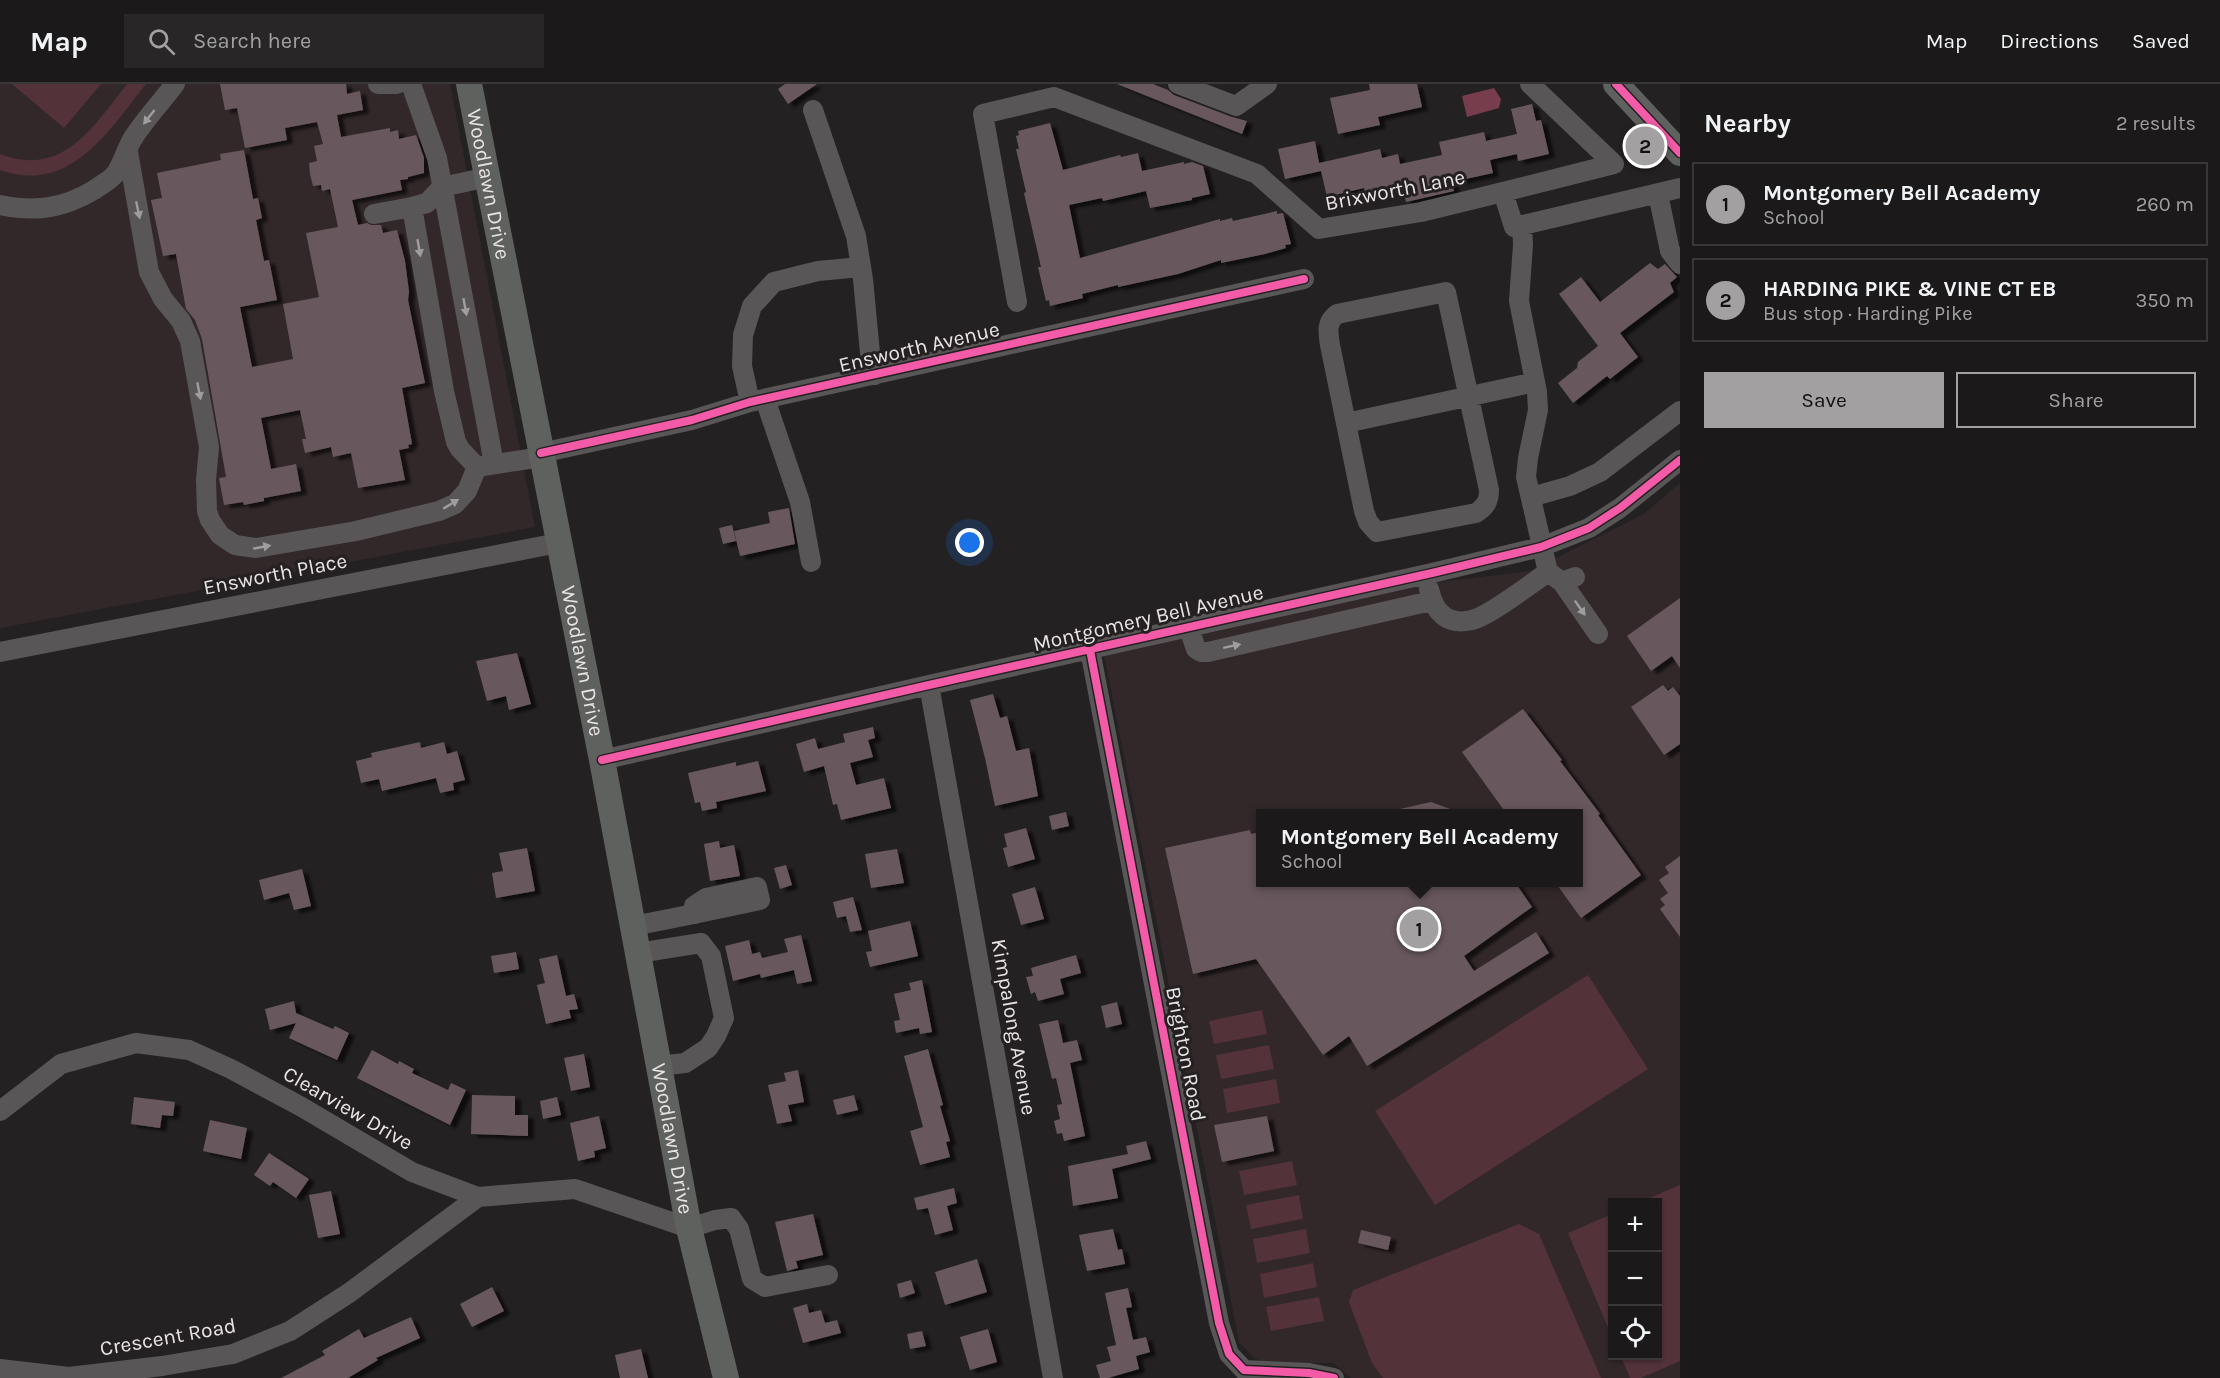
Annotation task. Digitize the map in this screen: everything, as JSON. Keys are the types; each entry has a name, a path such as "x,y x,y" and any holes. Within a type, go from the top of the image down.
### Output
{"main road":[{"name":"Woodlawn Drive","path":"469,84 602,760 689,1228 726,1378"},
{"path":"1616,84 1680,153"}],"street":[{"path":"0,205 18,208 49,208 75,201 114,175 128,152 133,137 175,84"},
{"path":"378,84 397,84"},
{"path":"128,152 149,273 163,299 181,321 190,341 208,440 206,486 207,511 210,520 220,536 234,545 256,548 356,531 439,511 454,504 467,491 485,465 434,144 411,84"},
{"path":"1178,84 1236,106 1267,84"},
{"path":"1530,84 1614,164 1503,192 1518,226 1523,245 1519,301 1535,382 1538,410 1527,458 1526,477 1541,546 1598,634"},
{"name":"Brixworth Lane","path":"1017,302 983,114 1054,97 1257,174 1319,229 1421,212 1503,192"},
{"path":"813,110 856,236 870,353 875,375"},
{"path":"374,214 427,203 442,187 488,177"},
{"path":"1518,226 1680,188"},
{"path":"1658,194 1670,251 1680,264"},
{"path":"412,207 444,391 456,442 460,449 485,465"},
{"path":"811,562 800,502 742,366 743,335 752,306 774,282 818,271 861,267"},
{"name":"Ensworth Avenue","path":"485,465 542,455 692,420 757,401 1305,279"},
{"path":"1446,292 1469,396 1489,490 1489,499 1485,507 1476,513 1377,532 1368,522 1364,511 1328,334 1331,319 1337,314 1446,292"},
{"path":"1346,423 1535,382"},
{"path":"1531,497 1570,486 1600,472 1680,411"},
{"name":"Montgomery Bell Avenue","path":"602,760 1425,575 1541,546 1588,528 1620,508 1680,460"},
{"name":"Ensworth Place","path":"0,652 558,543"},
{"path":"1425,575 1431,601 1437,612 1444,617 1471,621 1562,577"},
{"path":"1189,628 1196,649 1208,652 1431,601"},
{"name":"Brighton Road","path":"1090,650 1219,1323 1229,1354 1244,1370 1309,1373 1334,1378"},
{"name":"Kimpalong Avenue","path":"929,685 1053,1378"},
{"path":"633,926 695,914"},
{"path":"638,953 701,943 711,956 719,991 724,1018 708,1048 685,1063 659,1066"},
{"name":"Clearview Drive","path":"0,1111 61,1064 136,1043 189,1050 231,1069 300,1106 412,1172 478,1197 575,1189 689,1228"},
{"name":"Crescent Road","path":"0,1369 69,1377 162,1366 233,1354 290,1331 349,1293 478,1197"},
{"path":"689,1228 731,1218 739,1229 752,1279 765,1287 828,1275"}],"shaded area":[{"path":"0,84 450,84 535,527 0,628"},
{"path":"12,84 101,84 64,128"},
{"path":"127,84 146,84 118,120 86,154 68,166 48,174 25,175 0,170 0,154 22,160 42,159 59,154 74,144 102,116"},
{"path":"1494,88 1501,99 1499,108 1467,117 1462,96"},
{"path":"1680,483 1680,1378 1351,1378 1333,1363 1267,1363 1254,1358 1239,1342 1104,655 1398,587 1530,571 1644,514"},
{"path":"1588,975 1648,1069 1435,1205 1375,1111"},
{"path":"1262,1010 1267,1034 1214,1044 1209,1021"},
{"path":"1269,1045 1274,1069 1221,1079 1216,1055"},
{"path":"1276,1079 1280,1103 1227,1113 1223,1089"},
{"path":"1292,1161 1297,1185 1244,1195 1239,1171"},
{"path":"1680,1185 1680,1361 1641,1378 1630,1378 1623,1360 1662,1360 1662,1198 1649,1198"},
{"path":"1299,1195 1303,1219 1251,1229 1246,1205"},
{"path":"1608,1216 1608,1328 1568,1233"},
{"path":"1519,1224 1539,1234 1601,1378 1383,1378 1372,1363 1349,1302 1353,1290"},
{"path":"1306,1229 1310,1253 1257,1263 1253,1239"},
{"path":"1313,1263 1317,1287 1264,1298 1260,1274"},
{"path":"1319,1297 1324,1321 1271,1331 1266,1307"}],"building":[{"path":"220,84 346,84 347,94 360,91 363,110 337,115 341,137 390,128 390,132 398,130 399,139 416,135 424,158 424,173 400,180 402,190 352,200 358,225 367,223 381,225 383,233 397,230 405,261 408,300 425,383 402,388 412,444 408,445 409,448 399,450 405,480 358,488 351,453 333,457 331,447 305,453 302,439 306,439 300,410 261,418 271,469 296,464 301,491 264,498 264,501 244,505 243,502 224,505 219,478 226,477 202,339 195,320 186,309 176,254 163,256 151,200 162,198 157,173 221,160 220,154 244,150 253,199 258,198 262,218 256,220 264,261 269,260 277,300 240,307 252,367 293,359 283,304 319,297 306,233 338,227 330,189 322,191 321,185 313,186 310,174 309,163 317,161 314,146 323,144 317,122 285,128 287,140 245,148 237,108 225,110"},
{"path":"785,84 817,84 788,104 778,89"},
{"path":"1117,84 1153,84 1174,95 1247,121 1242,134"},
{"path":"1369,84 1417,84 1422,107 1378,117 1380,125 1338,134 1330,98 1370,90"},
{"path":"1532,104 1536,121 1541,120 1549,154 1518,161 1517,154 1490,160 1493,173 1452,182 1454,191 1406,202 1403,190 1366,199 1364,188 1327,197 1321,171 1285,179 1278,149 1315,141 1319,163 1380,149 1382,158 1398,154 1400,164 1442,155 1439,142 1484,132 1486,141 1517,134 1511,109"},
{"path":"1050,123 1063,170 1120,155 1121,157 1138,153 1142,171 1184,162 1184,164 1192,162 1203,166 1210,194 1150,208 1146,191 1103,201 1102,198 1069,205 1080,258 1220,219 1220,221 1232,218 1233,221 1277,211 1277,214 1283,213 1291,244 1285,245 1286,248 1265,254 1221,263 1221,260 1178,274 1082,294 1083,298 1050,306 1049,300 1046,301 1038,267 1041,267 1024,193 1026,192 1016,149 1019,149 1016,136 1019,135 1018,131"},
{"path":"1650,263 1658,269 1665,264 1677,277 1670,283 1674,292 1620,333 1638,357 1610,379 1607,376 1573,403 1558,383 1577,368 1578,362 1598,346 1559,294 1581,277 1600,302"},
{"path":"789,508 795,544 740,556 734,531 770,523 768,512"},
{"path":"732,525 736,541 723,544 719,528"},
{"path":"1680,598 1680,668 1672,656 1651,671 1627,636"},
{"path":"517,653 531,704 509,710 506,696 487,701 476,661"},
{"path":"1663,685 1668,691 1673,687 1680,696 1680,744 1664,755 1631,707"},
{"path":"993,694 1000,718 1007,716 1016,751 1029,748 1038,796 995,806 970,700"},
{"path":"1523,709 1562,760 1560,761 1600,814 1598,815 1641,875 1581,918 1559,887 1583,887 1583,809 1503,809 1462,752"},
{"path":"873,727 875,738 868,740 873,757 850,763 856,785 884,778 891,808 841,820 837,804 833,805 824,766 804,772 796,744 815,738 818,749 845,742 843,734"},
{"path":"420,742 421,748 444,742 447,754 457,751 465,780 453,783 454,790 440,793 436,778 382,791 379,779 361,783 356,761 372,757 371,753"},
{"path":"758,761 766,791 716,802 717,808 702,811 700,802 695,803 688,773 736,762 736,766"},
{"path":"1431,802 1450,809 1400,809"},
{"path":"1066,812 1069,826 1052,830 1049,816"},
{"path":"1026,828 1035,859 1008,867 1003,848 1007,847 1004,834"},
{"path":"1250,830 1251,834 1256,833 1256,887 1518,887 1532,907 1464,956 1474,971 1536,932 1549,953 1367,1066 1349,1036 1323,1055 1256,959 1193,974 1165,848"},
{"path":"719,841 720,848 734,845 740,876 710,881 704,844"},
{"path":"527,848 535,891 496,898 492,873 503,871 499,853"},
{"path":"897,849 904,883 871,888 865,854"},
{"path":"1680,856 1680,937 1660,909 1665,905 1660,899 1668,893 1659,880 1669,873 1665,867"},
{"path":"786,865 792,885 780,889 774,868"},
{"path":"302,869 311,906 294,910 289,893 264,900 259,880"},
{"path":"1035,887 1044,919 1021,925 1012,894"},
{"path":"853,897 862,930 850,932 846,916 837,918 833,902"},
{"path":"910,921 918,956 870,967 866,952 872,951 868,931"},
{"path":"801,935 812,981 797,984 794,970 761,978 760,974 733,981 725,946 749,940 752,954 760,952 762,958 788,952 784,939"},
{"path":"516,952 519,969 494,973 491,956"},
{"path":"557,955 566,996 574,994 578,1009 569,1010 571,1018 546,1024 537,985 545,983 539,959"},
{"path":"1076,955 1081,973 1060,979 1064,994 1038,1001 1035,992 1031,994 1026,977 1033,976 1031,968"},
{"path":"922,980 932,1032 920,1034 919,1028 896,1033 894,1021 900,1020 894,994 911,990 909,983"},
{"path":"294,1001 296,1013 333,1029 335,1026 349,1033 337,1060 289,1038 296,1023 270,1030 265,1009"},
{"path":"1117,1002 1122,1024 1106,1028 1101,1006"},
{"path":"1058,1020 1063,1043 1077,1040 1082,1060 1070,1063 1085,1136 1064,1141 1062,1133 1057,1134 1054,1121 1060,1119 1057,1105 1062,1104 1056,1078 1052,1079 1039,1024"},
{"path":"928,1049 943,1105 940,1106 950,1141 946,1142 950,1157 920,1165 910,1131 923,1127 904,1056"},
{"path":"372,1050 398,1064 399,1061 414,1069 412,1073 448,1090 451,1083 466,1090 450,1125 357,1078"},
{"path":"584,1054 590,1087 571,1091 564,1058"},
{"path":"798,1070 804,1102 788,1105 792,1121 777,1124 768,1085 786,1081 784,1073"},
{"path":"472,1095 515,1096 515,1115 528,1115 528,1136 471,1134"},
{"path":"854,1095 858,1110 837,1115 833,1100"},
{"path":"134,1097 175,1102 173,1116 162,1115 160,1128 131,1124"},
{"path":"557,1097 561,1115 543,1119 540,1101"},
{"path":"599,1116 606,1148 594,1151 595,1157 578,1161 570,1123"},
{"path":"1267,1116 1274,1151 1222,1162 1214,1125"},
{"path":"210,1120 247,1128 241,1159 203,1151"},
{"path":"1146,1141 1151,1159 1112,1169 1118,1198 1073,1206 1068,1166 1128,1154 1126,1146"},
{"path":"269,1153 309,1179 296,1198 273,1182 270,1186 254,1175"},
{"path":"954,1188 957,1203 947,1206 953,1230 935,1235 928,1208 917,1210 914,1198"},
{"path":"331,1191 340,1234 318,1238 309,1195"},
{"path":"813,1214 823,1255 796,1261 798,1268 787,1271 775,1222"},
{"path":"1113,1229 1118,1250 1122,1249 1125,1264 1087,1271 1079,1235"},
{"path":"1361,1230 1391,1237 1388,1250 1358,1243"},
{"path":"977,1259 987,1292 945,1305 935,1272"},
{"path":"911,1280 915,1293 900,1298 897,1284"},
{"path":"492,1287 504,1311 472,1327 460,1304"},
{"path":"1128,1288 1132,1307 1126,1308 1133,1340 1146,1337 1150,1352 1136,1356 1139,1369 1100,1378 1096,1365 1111,1361 1107,1347 1116,1345 1105,1293"},
{"path":"807,1304 809,1313 821,1310 825,1323 837,1320 841,1333 803,1343 793,1308"},
{"path":"411,1317 420,1338 376,1358 378,1360 348,1378 281,1378 325,1355 322,1351 359,1329 364,1338"},
{"path":"988,1329 997,1362 970,1370 960,1337"},
{"path":"922,1331 926,1346 910,1349 907,1334"},
{"path":"641,1349 648,1378 620,1378 615,1355"}],"cycle path":[{"path":"1616,84 1680,153"},
{"path":"541,453 692,420 750,402 1304,279"},
{"path":"602,760 1541,547 1589,528 1620,508 1680,460"},
{"path":"1090,650 1219,1323 1229,1354 1244,1370 1309,1373 1334,1378"}],"place":[{"name":"HARDING PIKE & VINE CT EB","path":"1645,146"},
{"name":"Montgomery Bell Academy","path":"1419,929"}]}
